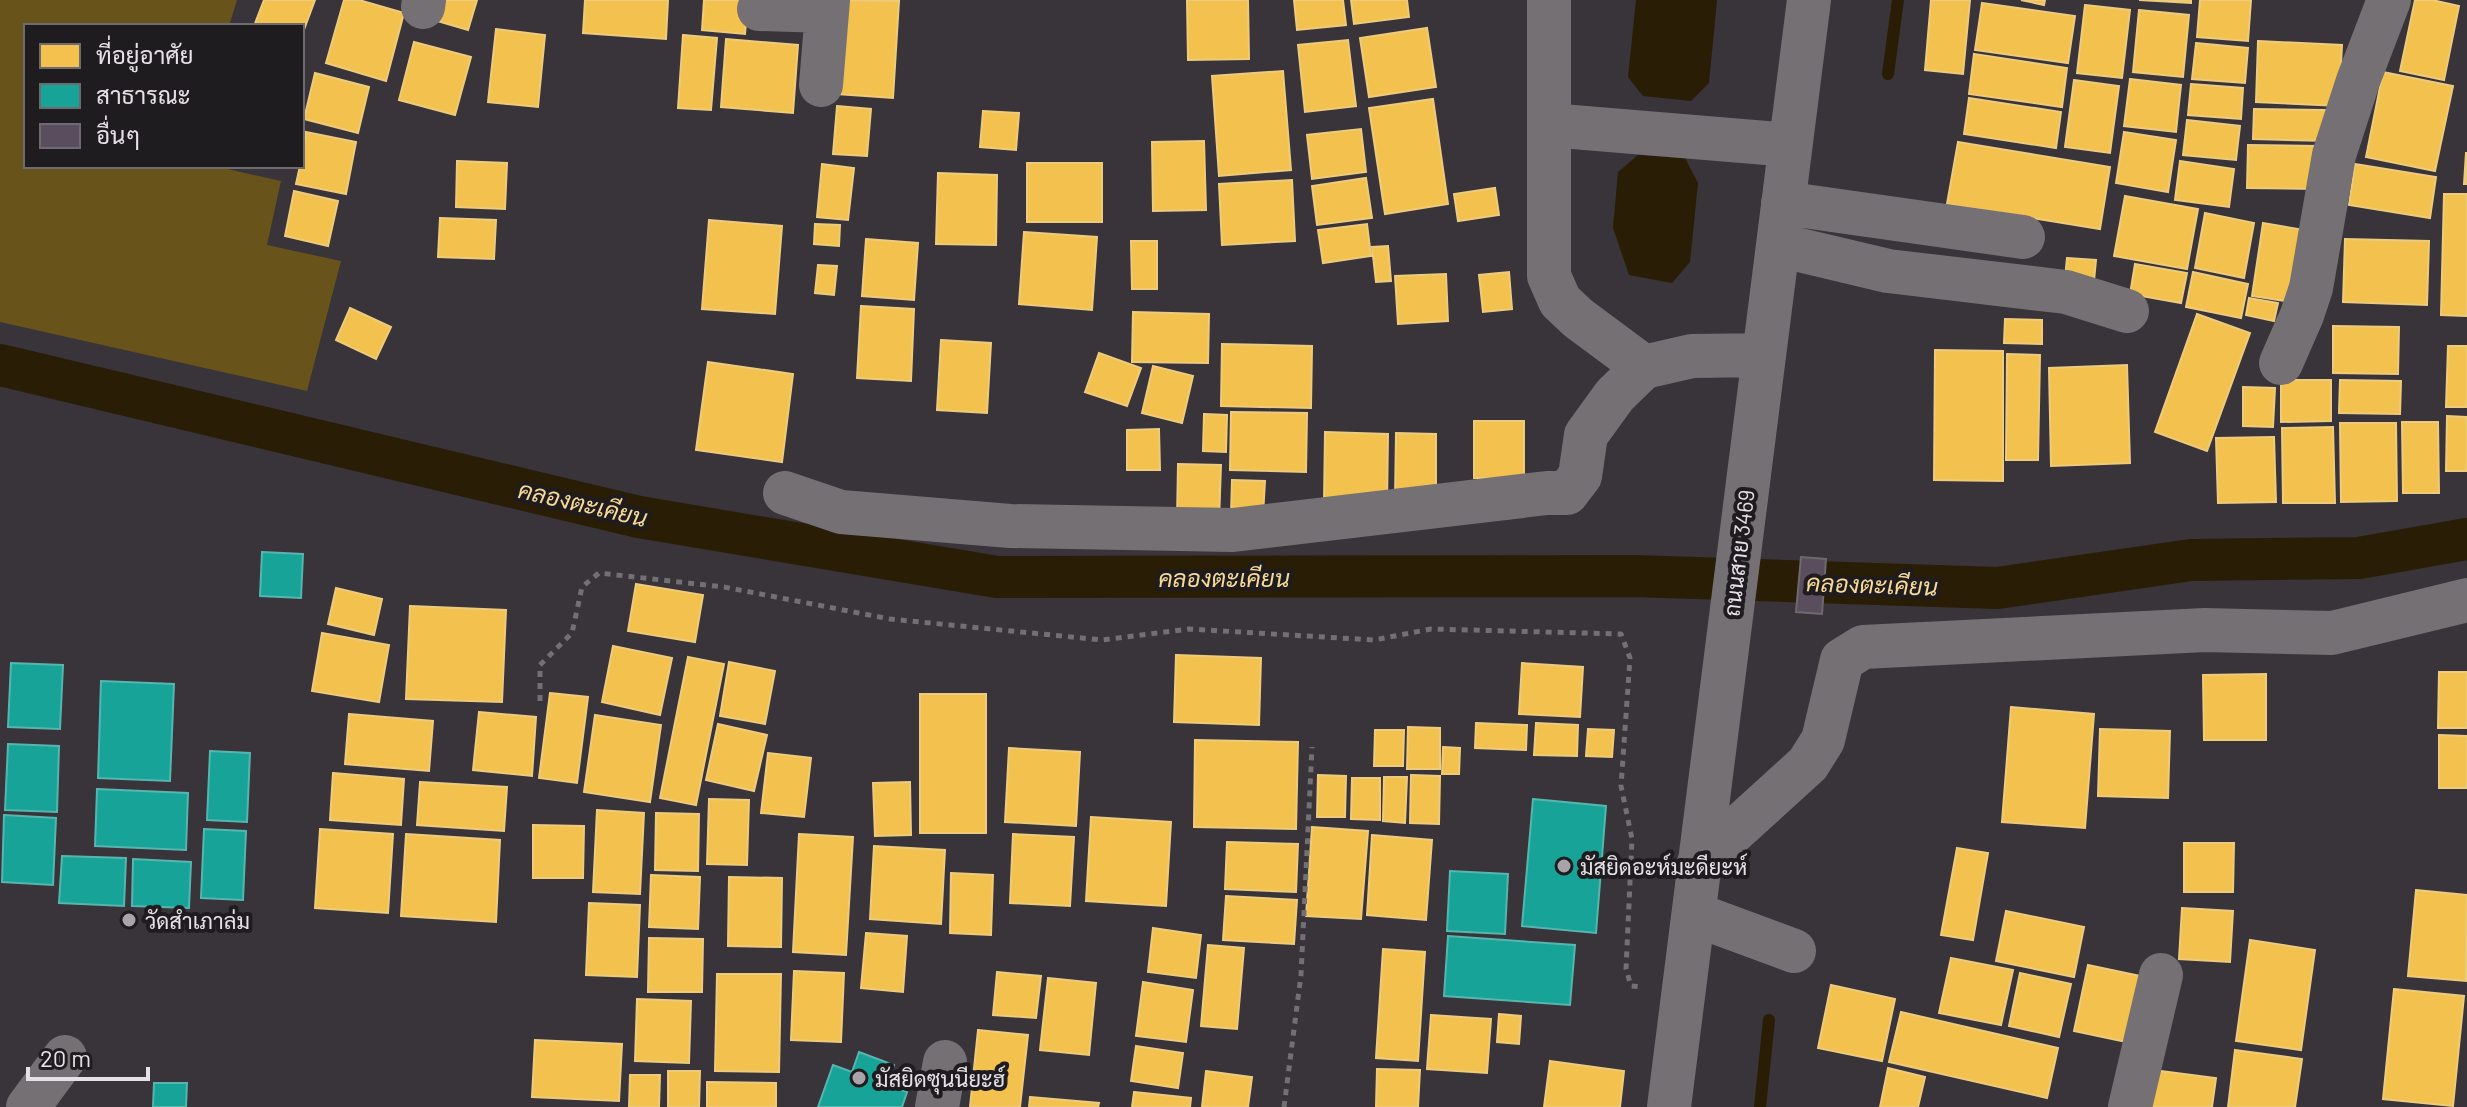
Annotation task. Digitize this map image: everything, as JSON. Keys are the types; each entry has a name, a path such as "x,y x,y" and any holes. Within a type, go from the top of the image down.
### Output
{"street":[{"path":"1549,0 1549,276 1560,301 1644,367"},
{"name":"ถนนสาย 3469","path":"1669,1107 1809,0"},
{"path":"2281,363 2311,288 2334,155 2389,0"},
{"path":"759,9 828,6 821,85"},
{"path":"1549,125 1790,145"},
{"path":"1783,203 2023,237"},
{"path":"1778,245 1888,271 2066,292 2127,311"},
{"path":"785,493 841,512 994,525 1233,530 1567,493 1580,476 1586,435 1615,395 1644,367 1692,356 1763,355"},
{"path":"1699,863 1808,764 1823,740 1842,660 1863,647 2205,630 2332,633 2467,600"},
{"path":"1694,914 1794,951"},
{"path":"2130,1107 2161,975"},
{"path":"28,1107 65,1057"},
{"path":"937,1107 945,1062"}],"path":[{"path":"540,701 540,665 572,633 582,587 599,573 724,587 890,619 1102,640 1189,629 1374,640 1431,629 1621,634 1630,658 1621,786 1632,839 1626,969 1631,986 1685,989"},
{"path":"1284,1107 1301,975 1312,747"}],"shaded area":[{"path":"0,0 237,0 230,24 24,24 24,168 223,168 281,181 267,245 341,261 307,391 0,322"},
{"path":"1636,0 1717,0 1709,83 1691,101 1643,96 1628,77"},
{"path":"1638,155 1685,158 1698,183 1690,262 1672,283 1629,275 1613,228 1618,172"}],"building: ที่อยู่อาศัย":[{"path":"264,0 315,0 304,30 304,24 255,24"},
{"path":"344,0 359,0 404,13 386,81 326,63"},
{"path":"429,0 477,0 468,30 424,17"},
{"path":"585,0 668,0 666,39 583,33"},
{"path":"704,0 748,0 745,34 702,30"},
{"path":"843,0 899,1 893,98 837,94"},
{"path":"1187,0 1248,0 1249,59 1188,60"},
{"path":"1294,0 1343,0 1346,25 1297,30"},
{"path":"1351,0 1407,0 1409,17 1354,24"},
{"path":"1931,0 1970,0 1963,74 1925,70"},
{"path":"2021,0 2045,0 2044,5"},
{"path":"2139,0 2191,0 2191,3"},
{"path":"2200,0 2251,0 2248,41 2197,37"},
{"path":"2415,0 2459,6 2444,80 2400,71"},
{"path":"1982,3 2075,16 2068,63 1975,50"},
{"path":"2085,5 2130,10 2122,78 2077,73"},
{"path":"2139,10 2189,15 2183,77 2133,72"},
{"path":"1427,28 1436,87 1369,97 1360,38"},
{"path":"496,29 545,35 538,107 488,102"},
{"path":"683,35 717,38 711,110 678,108"},
{"path":"726,39 798,45 793,113 721,107"},
{"path":"1348,40 1356,106 1305,112 1298,45"},
{"path":"2258,41 2342,45 2339,106 2256,102"},
{"path":"414,42 471,57 455,115 399,100"},
{"path":"2196,43 2248,48 2245,83 2192,79"},
{"path":"1974,54 2067,68 2062,107 1969,94"},
{"path":"1283,71 1291,170 1219,176 1212,76"},
{"path":"2383,72 2453,86 2435,171 2366,157"},
{"path":"315,73 369,87 358,133 304,119"},
{"path":"2130,79 2181,85 2176,132 2124,126"},
{"path":"2074,80 2119,86 2110,153 2065,147"},
{"path":"2191,84 2243,88 2241,119 2188,115"},
{"path":"1969,98 2061,112 2056,148 1964,134"},
{"path":"1433,99 1448,204 1385,214 1369,108"},
{"path":"837,106 871,109 867,156 833,154"},
{"path":"2254,109 2326,110 2326,141 2253,139"},
{"path":"983,111 1019,113 1016,150 980,147"},
{"path":"2187,120 2240,126 2236,160 2183,155"},
{"path":"1361,129 1366,172 1312,179 1307,135"},
{"path":"306,132 356,142 346,194 296,184 300,168 304,168"},
{"path":"2124,132 2176,140 2168,192 2116,183"},
{"path":"1204,141 1206,210 1153,211 1152,142"},
{"path":"1958,142 2110,167 2100,229 1947,204"},
{"path":"2248,145 2318,146 2317,189 2247,188"},
{"path":"2466,153 2467,184 2464,184"},
{"path":"457,161 507,163 505,209 456,207"},
{"path":"2180,161 2234,169 2229,207 2175,200"},
{"path":"1027,163 1102,163 1102,222 1027,222"},
{"path":"822,164 854,168 848,220 817,217"},
{"path":"2355,164 2436,177 2430,218 2349,205"},
{"path":"938,173 997,175 996,245 936,244"},
{"path":"1366,178 1372,218 1317,225 1312,186"},
{"path":"1292,180 1295,241 1222,245 1219,184"},
{"path":"1495,188 1499,215 1458,221 1454,194"},
{"path":"294,191 338,201 328,246 285,236"},
{"path":"2444,194 2467,194 2467,316 2441,315"},
{"path":"2125,196 2198,209 2187,269 2114,256"},
{"path":"2205,213 2254,223 2244,278 2195,268"},
{"path":"440,218 496,220 494,259 438,257"},
{"path":"709,220 782,226 775,314 702,309"},
{"path":"2263,223 2316,232 2305,304 2252,296"},
{"path":"815,224 840,225 839,246 814,244"},
{"path":"1367,224 1371,256 1323,263 1318,230"},
{"path":"1024,232 1097,237 1092,310 1019,304"},
{"path":"866,239 918,243 914,300 862,296"},
{"path":"2345,239 2429,241 2427,305 2343,302"},
{"path":"1131,241 1157,241 1157,289 1132,289"},
{"path":"1388,246 1391,281 1376,282 1372,247"},
{"path":"2067,258 2096,260 2094,281 2065,278"},
{"path":"2135,264 2187,273 2181,303 2130,294"},
{"path":"818,265 837,266 834,295 815,293"},
{"path":"1509,272 1512,309 1483,312 1479,275"},
{"path":"2193,272 2248,284 2241,318 2186,307"},
{"path":"1446,274 1448,321 1398,324 1395,276"},
{"path":"2249,298 2278,303 2274,321 2246,315"},
{"path":"861,306 914,309 911,381 857,378"},
{"path":"350,308 391,327 376,359 336,340"},
{"path":"1133,312 1209,314 1208,363 1132,362"},
{"path":"2197,314 2250,333 2207,451 2155,432"},
{"path":"2005,319 2042,320 2042,344 2004,343"},
{"path":"2333,326 2399,327 2398,374 2333,373"},
{"path":"941,340 991,343 987,413 937,410"},
{"path":"1222,344 1312,346 1311,408 1221,406"},
{"path":"2448,346 2467,346 2467,407 2446,407"},
{"path":"1935,350 2003,351 2003,481 1934,480"},
{"path":"1099,353 1141,368 1127,406 1085,392"},
{"path":"2007,354 2040,355 2038,460 2006,460"},
{"path":"708,362 793,374 782,462 696,450"},
{"path":"2127,365 2130,463 2051,466 2049,368"},
{"path":"1153,366 1193,376 1182,423 1142,413"},
{"path":"2281,380 2331,380 2331,421 2281,422"},
{"path":"2340,380 2401,381 2400,414 2339,413"},
{"path":"2243,387 2275,388 2273,427 2243,426"},
{"path":"1231,412 1307,413 1306,472 1230,470"},
{"path":"1204,414 1227,415 1226,452 1203,451"},
{"path":"2447,416 2467,417 2467,471 2446,471"},
{"path":"1474,421 1524,421 1524,478 1474,478"},
{"path":"2402,422 2438,422 2439,493 2403,493"},
{"path":"2340,423 2396,423 2397,501 2341,502"},
{"path":"2333,427 2335,503 2283,503 2282,428"},
{"path":"1159,429 1160,470 1127,470 1127,430"},
{"path":"1325,432 1388,434 1387,504 1324,503"},
{"path":"1396,433 1436,434 1436,500 1395,500"},
{"path":"2274,437 2276,502 2218,503 2216,438"},
{"path":"1178,464 1221,465 1219,522 1177,521"},
{"path":"1232,480 1265,481 1263,515 1231,514"},
{"path":"636,584 703,595 695,642 628,631"},
{"path":"336,588 382,599 374,635 328,624"},
{"path":"410,606 506,610 502,702 406,699"},
{"path":"322,633 389,645 379,702 312,691"},
{"path":"613,646 672,658 660,715 602,702"},
{"path":"1176,655 1261,658 1259,725 1174,722"},
{"path":"688,657 724,664 696,805 660,798"},
{"path":"729,662 775,671 765,724 720,716"},
{"path":"1522,663 1583,667 1580,717 1519,714"},
{"path":"2439,672 2467,672 2467,728 2438,728"},
{"path":"2266,674 2266,740 2204,740 2203,675"},
{"path":"550,693 588,697 577,783 539,778"},
{"path":"920,694 986,694 986,833 920,833"},
{"path":"2011,707 2094,714 2085,828 2002,822"},
{"path":"479,712 536,717 532,776 473,770"},
{"path":"349,714 433,721 429,771 345,764"},
{"path":"595,715 661,725 650,802 584,792"},
{"path":"1476,723 1527,725 1526,750 1475,748"},
{"path":"1536,723 1578,725 1577,756 1534,755"},
{"path":"718,724 767,735 754,791 706,780"},
{"path":"1408,727 1440,728 1440,769 1407,769"},
{"path":"1588,729 1614,730 1612,757 1586,756"},
{"path":"2100,729 2170,731 2168,798 2098,796"},
{"path":"1375,730 1404,730 1403,766 1374,766"},
{"path":"2439,735 2467,736 2467,788 2439,788"},
{"path":"1195,740 1298,742 1296,829 1194,827"},
{"path":"1443,747 1460,748 1459,774 1442,774"},
{"path":"1009,748 1080,752 1076,826 1005,822"},
{"path":"768,753 811,758 804,817 761,813"},
{"path":"333,773 404,779 401,825 330,820"},
{"path":"1318,775 1346,776 1345,817 1317,817"},
{"path":"1411,775 1440,776 1439,824 1410,823"},
{"path":"1384,777 1407,777 1405,823 1383,821"},
{"path":"1352,778 1380,778 1380,820 1351,819"},
{"path":"420,782 507,787 504,831 417,825"},
{"path":"910,782 911,835 875,836 873,783"},
{"path":"709,799 749,800 747,865 707,864"},
{"path":"597,810 644,813 640,894 593,892"},
{"path":"656,813 699,814 698,871 655,870"},
{"path":"1091,817 1171,822 1166,906 1086,901"},
{"path":"533,825 584,826 583,878 533,878"},
{"path":"1312,827 1368,831 1361,919 1306,916"},
{"path":"320,829 393,834 388,913 315,908"},
{"path":"406,834 500,840 496,922 401,916"},
{"path":"799,834 853,837 846,955 793,952"},
{"path":"1013,834 1074,837 1070,906 1010,903"},
{"path":"1372,835 1432,840 1426,920 1367,915"},
{"path":"1227,842 1298,844 1296,892 1225,889"},
{"path":"2184,843 2234,843 2233,892 2184,892"},
{"path":"874,846 945,850 941,924 870,919"},
{"path":"1957,848 1988,853 1973,940 1941,935"},
{"path":"951,873 993,875 991,935 950,933"},
{"path":"651,875 700,877 698,929 649,927"},
{"path":"729,877 782,878 781,947 728,946"},
{"path":"2416,890 2467,895 2466,981 2408,976"},
{"path":"1226,896 1297,900 1294,944 1223,940"},
{"path":"589,903 640,905 637,977 586,975"},
{"path":"2182,908 2233,911 2230,962 2179,959"},
{"path":"2006,911 2084,927 2074,977 1996,961"},
{"path":"1153,928 1201,935 1196,978 1148,972"},
{"path":"866,933 907,936 903,992 861,988"},
{"path":"649,938 703,939 702,992 648,992"},
{"path":"2250,940 2315,950 2301,1050 2236,1041"},
{"path":"1208,945 1244,948 1237,1029 1201,1026"},
{"path":"1383,949 1425,952 1418,1061 1376,1058"},
{"path":"1951,958 2013,970 2001,1025 1939,1013"},
{"path":"2088,965 2150,978 2136,1044 2074,1031"},
{"path":"794,971 844,973 841,1042 791,1040"},
{"path":"997,972 1041,976 1036,1018 993,1015"},
{"path":"2020,973 2071,984 2059,1037 2009,1026"},
{"path":"717,974 781,974 779,1072 715,1071"},
{"path":"1048,978 1096,983 1089,1055 1040,1050"},
{"path":"1143,982 1193,990 1186,1042 1136,1036"},
{"path":"1831,985 1895,999 1882,1061 1818,1048"},
{"path":"2394,989 2464,996 2453,1106 2383,1099"},
{"path":"637,999 691,1001 689,1063 635,1061"},
{"path":"1901,1012 2058,1048 2047,1098 1889,1062"},
{"path":"1499,1014 1521,1016 1519,1044 1497,1042"},
{"path":"1431,1015 1491,1019 1487,1073 1427,1069"},
{"path":"978,1030 1028,1035 1020,1107 970,1107"},
{"path":"535,1040 622,1044 619,1101 532,1097"},
{"path":"1136,1046 1183,1053 1178,1088 1131,1081"},
{"path":"2235,1050 2302,1059 2295,1107 2228,1107"},
{"path":"1550,1061 1624,1071 1620,1107 1544,1107"},
{"path":"1888,1068 1925,1077 1918,1107 1880,1107"},
{"path":"1377,1069 1420,1070 1418,1107 1376,1107"},
{"path":"2153,1070 2216,1078 2212,1107 2148,1107"},
{"path":"668,1071 700,1071 699,1107 668,1107"},
{"path":"1206,1071 1252,1077 1248,1107 1202,1107"},
{"path":"630,1075 660,1075 659,1107 629,1107"},
{"path":"707,1082 776,1083 776,1107 707,1107"},
{"path":"1134,1092 1191,1098 1190,1107 1132,1107"},
{"path":"1030,1097 1099,1103 1098,1107 1029,1107"}],"building: สาธารณะ":[{"path":"262,552 303,554 301,598 260,596"},
{"path":"11,663 63,665 60,729 8,727"},
{"path":"101,681 174,684 170,781 98,778"},
{"path":"8,744 59,746 57,812 5,810"},
{"path":"210,751 250,753 247,822 207,820"},
{"path":"97,789 188,793 186,850 95,846"},
{"name":"มัสยิดอะห์มะดียะห์","path":"1533,799 1606,806 1596,933 1522,926"},
{"path":"4,815 56,818 53,885 2,882"},
{"path":"204,829 246,831 243,900 201,898"},
{"path":"62,856 126,858 124,906 59,903"},
{"path":"133,859 191,862 189,908 132,906"},
{"path":"1450,871 1508,874 1505,934 1447,931"},
{"path":"1448,936 1575,945 1570,1005 1444,996"},
{"name":"มัสยิดซุนนียะฮ์","path":"859,1052 894,1065 887,1085 907,1092 902,1107 818,1107 833,1065 852,1072"},
{"path":"154,1083 187,1083 186,1107 153,1107"}],"building: อื่นๆ":[{"path":"1801,557 1826,559 1822,614 1796,612"}],"waterway":[{"path":"1888,74 1898,0"},
{"name":"คลองตะเคียน","path":"0,365 639,517 997,577 1634,576 1997,588 2191,560 2359,558 2467,539"},
{"path":"1760,1107 1769,1020"}],"place":[{"name":"มัสยิดอะห์มะดียะห์","path":"1564,866"},
{"name":"วัดสำเภาล่ม","path":"129,920"},
{"name":"มัสยิดซุนนียะฮ์","path":"859,1078"}]}
